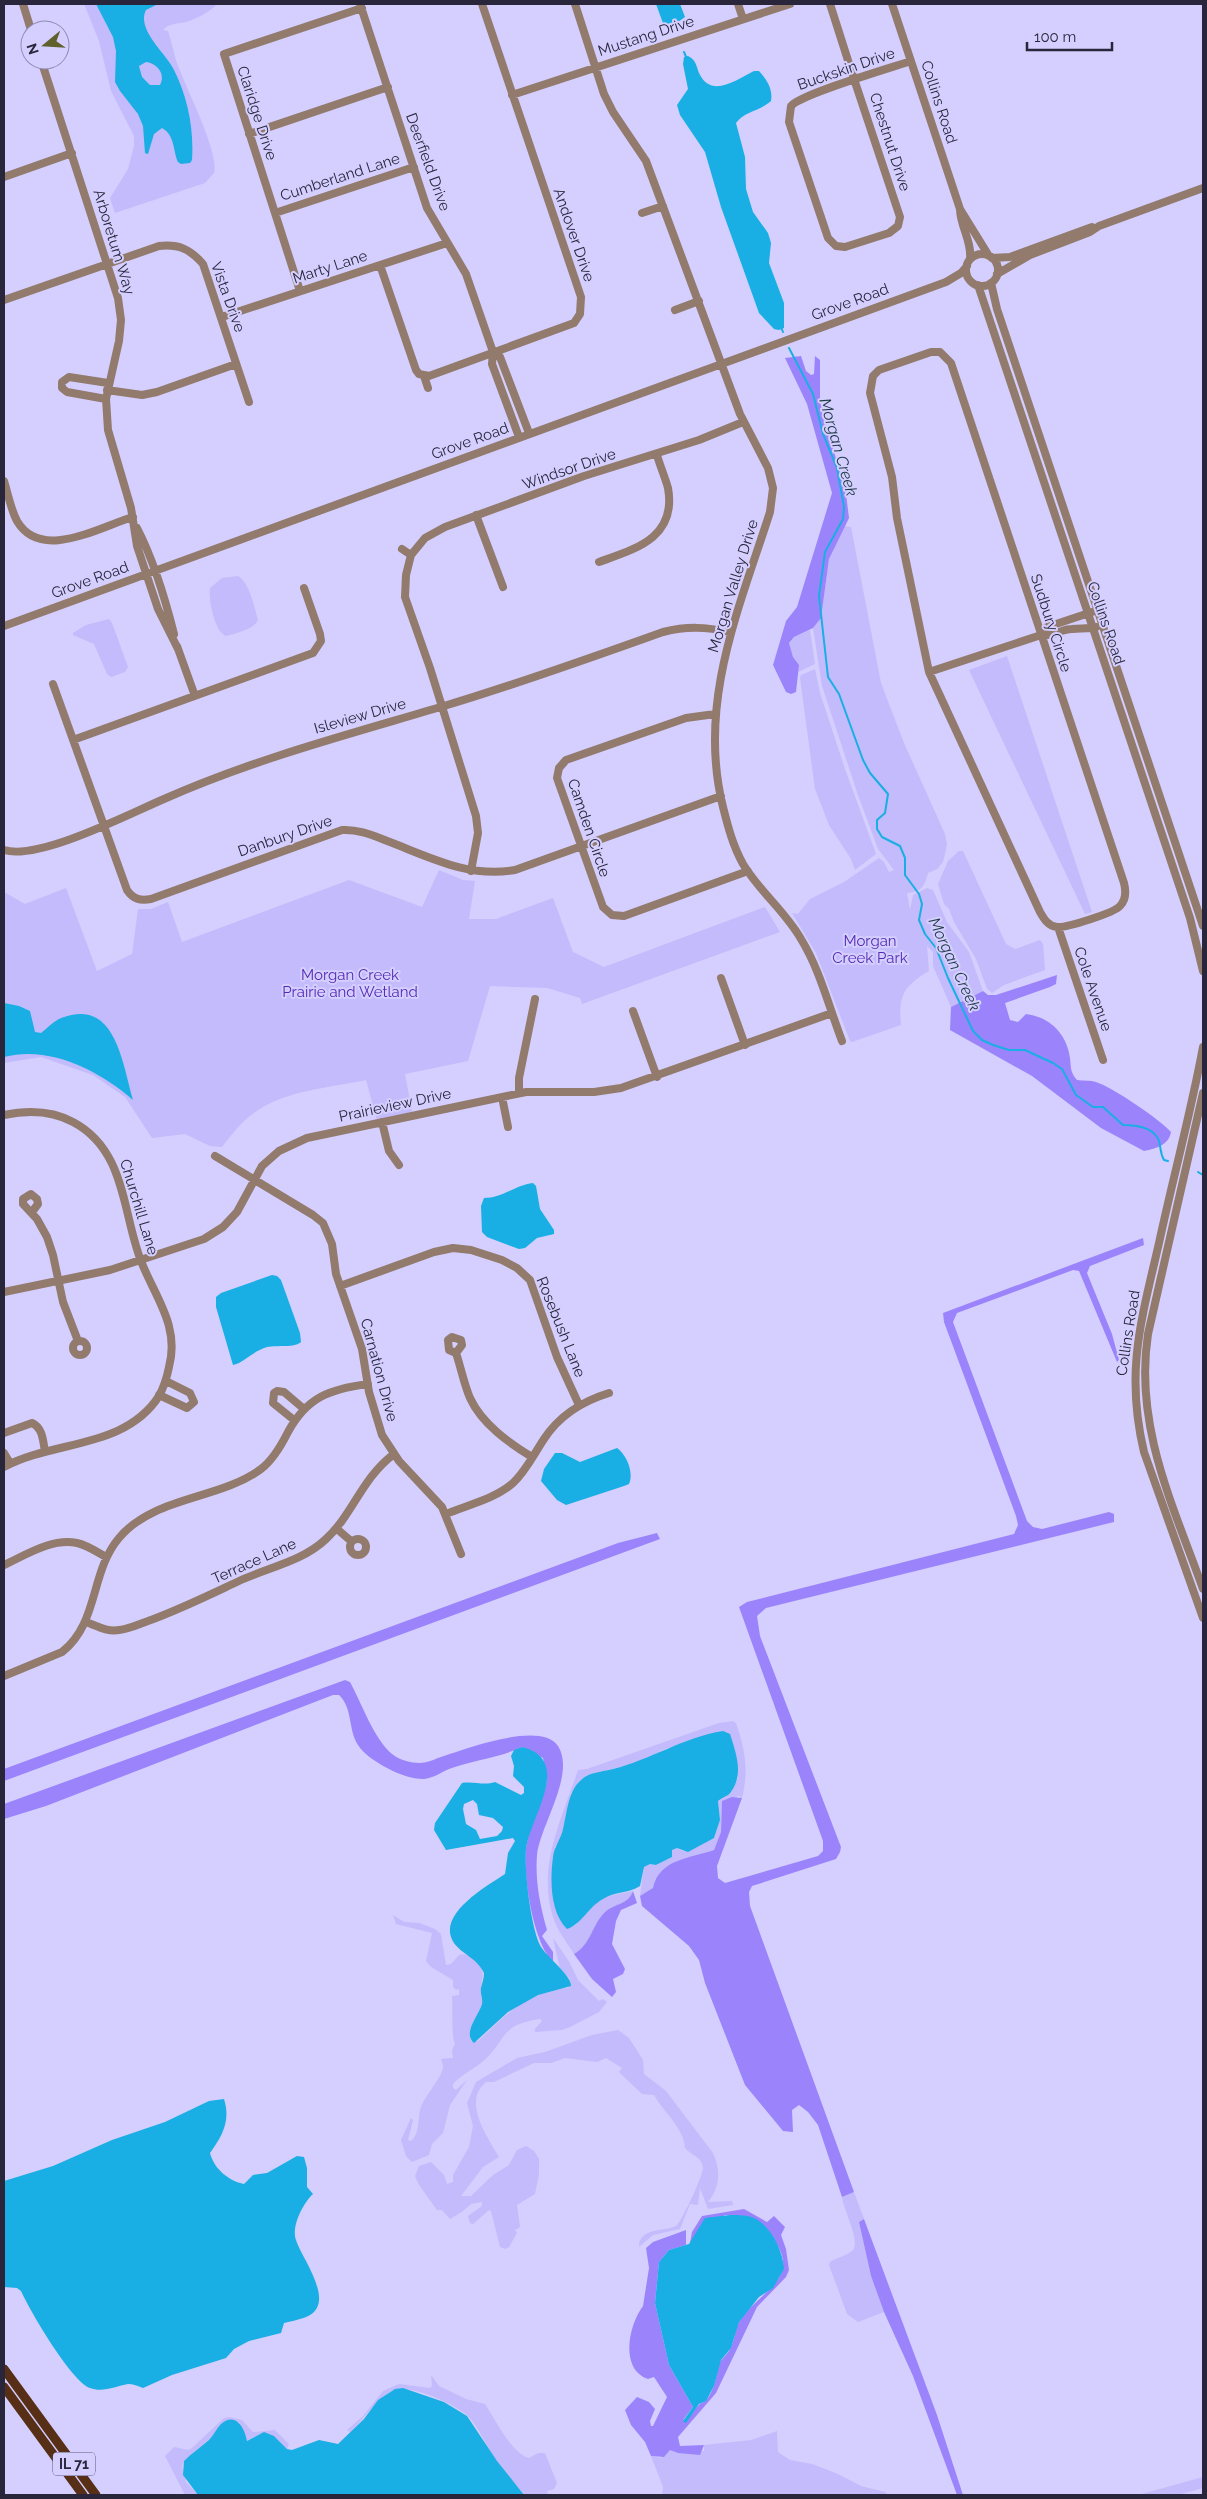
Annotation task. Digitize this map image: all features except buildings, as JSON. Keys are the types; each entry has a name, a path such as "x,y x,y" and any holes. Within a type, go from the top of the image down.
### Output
{"main road":[{"name":"IL 71","path":"4,2369 96,2495"},
{"name":"IL 71","path":"4,2387 84,2495"}],"street":[{"path":"23,4 28,20"},
{"name":"Andover Drive","path":"424,376 430,376 574,323 581,306 581,297 482,4"},
{"name":"Morgan Valley Drive","path":"575,4 608,104 646,161 743,422 768,468 771,478 772,500 730,632 721,671 715,714 715,763 721,796 733,840 748,871 785,915 802,939 812,959 842,1041"},
{"path":"738,4 743,19"},
{"name":"Mustang Drive","path":"512,94 790,4"},
{"name":"Chestnut Drive","path":"830,4 900,217 898,226 889,233 845,247 836,246"},
{"name":"Collins Road","path":"892,4 960,208 991,257"},
{"name":"Deerfield Drive","path":"361,6 427,208 466,274 493,352"},
{"name":"Claridge Drive","path":"300,291 224,54 361,6"},
{"name":"Buckskin Drive","path":"836,246 828,238 789,122 791,106 798,99 912,61"},
{"name":"Arboretum Way","path":"44,70 118,298 121,320 119,341 107,391 108,430 134,520 145,544 167,605 178,649 195,696"},
{"path":"249,134 388,87"},
{"path":"4,177 72,154"},
{"name":"Cumberland Lane","path":"275,213 414,167"},
{"path":"1099,226 1090,232 1020,260 997,274 991,283 975,283 968,276 969,263 979,254 991,257 1010,257 1062,236 1099,226 1203,188"},
{"path":"642,213 663,206"},
{"name":"Collins Road","path":"960,208 960,217 970,246 969,263"},
{"name":"Marty Lane","path":"222,317 447,243"},
{"name":"Vista Drive","path":"4,300 159,246 183,247 194,253 203,264 249,402"},
{"path":"832,255 836,246"},
{"path":"991,257 997,266 997,274"},
{"name":"Grove Road","path":"4,626 946,282 961,273 969,263"},
{"path":"380,265 416,370 424,376 428,388"},
{"name":"Grove Road","path":"946,282 961,280 975,283"},
{"name":"Collins Road","path":"975,283 1190,918 1203,971"},
{"name":"Collins Road","path":"991,283 997,309 1203,926"},
{"path":"675,310 699,302"},
{"path":"493,352 500,357 529,433"},
{"path":"493,352 492,364 519,437"},
{"name":"Sudbury Circle","path":"931,352 940,352 952,363 1040,635 1126,890 1121,906 1114,910 1058,927 1047,923 1040,912 929,672 897,518 892,477 870,393 873,376 879,370 931,352"},
{"path":"107,391 69,377 62,382 62,388 67,392 107,391 142,395 157,392 236,364"},
{"name":"Windsor Drive","path":"470,871 478,823 405,597 406,575 411,555 425,538 433,532 583,477 657,454 743,422"},
{"path":"599,562 646,544 657,534 666,520 669,503 668,488 657,454"},
{"path":"4,481 20,525 33,538 46,542 60,541 134,520"},
{"path":"476,516 503,587"},
{"name":"Arboretum Way","path":"134,520 137,546 146,574 158,609 178,649"},
{"path":"402,549 411,555"},
{"path":"73,740 313,653 321,640 304,588"},
{"path":"1040,635 1046,627 1098,610"},
{"path":"929,672 1040,635 1050,636 1073,628 1084,630 1103,624"},
{"name":"Isleview Drive","path":"4,850 12,852 32,851 103,826 170,796 244,768 334,737 521,683 663,632 684,627 708,627 730,632"},
{"name":"Danbury Drive","path":"53,684 126,890 140,900 151,899 342,830 363,832 470,871 498,873 516,870 721,796"},
{"name":"Camden Circle","path":"715,714 686,718 566,760 560,768 557,778 580,847 603,907 612,915 624,916 748,871"},
{"name":"Cole Avenue","path":"1058,927 1103,1060"},
{"path":"721,978 745,1045"},
{"path":"519,1093 519,1078 535,999"},
{"path":"633,1011 657,1077"},
{"name":"Prairieview Drive","path":"4,1292 90,1275 204,1239 223,1227 237,1212 262,1166 275,1153 290,1144 307,1138 519,1093 608,1091 657,1077 832,1013"},
{"name":"Collins Road","path":"1203,1047 1140,1323 1134,1384 1138,1426 1144,1452 1203,1618"},
{"name":"Collins Road","path":"1203,1093 1148,1334 1144,1376 1146,1411 1156,1456 1203,1589"},
{"path":"502,1097 508,1127"},
{"name":"Churchill Lane","path":"4,1115 22,1111 43,1112 63,1117 82,1126 99,1142 112,1160 120,1181 140,1260 169,1321 172,1338 171,1360 166,1382 159,1396 136,1420 120,1430 77,1445 45,1452 7,1465 4,1453"},
{"path":"382,1122 389,1152 399,1165"},
{"name":"Carnation Drive","path":"215,1156 313,1215 322,1224 332,1244 340,1286 362,1349 368,1384 380,1430 394,1454 434,1497 446,1514 461,1554"},
{"path":"32,1212 47,1237 54,1255 62,1302 78,1341"},
{"name":"Rosebush Lane","path":"340,1286 435,1252 453,1248 471,1250 502,1260 518,1268 530,1280 557,1357 579,1405"},
{"path":"456,1353 470,1399 482,1416 511,1444 532,1457"},
{"path":"159,1396 187,1408 194,1402 190,1393 166,1382"},
{"path":"4,1676 62,1652 74,1641 86,1622 106,1556 120,1537 134,1524 155,1512 245,1478 262,1469 274,1457 294,1420 304,1409 321,1396 336,1389 368,1384"},
{"path":"294,1420 273,1403 274,1393 277,1391 284,1392 304,1409"},
{"path":"446,1514 505,1489 524,1472 545,1437 559,1421 579,1405 609,1393"},
{"path":"4,1433 32,1423 41,1432 45,1452"},
{"name":"Terrace Lane","path":"86,1622 108,1630 120,1630 184,1608 240,1580 302,1556 324,1541 337,1529 369,1478 379,1466 394,1454"},
{"path":"337,1529 351,1541"},
{"path":"4,1565 46,1545 61,1542 78,1543 106,1556"}],"green space":[{"path":"84,4 217,4 211,10 198,17 171,25 163,30 168,31 179,68 211,149 214,173 205,183 115,213 110,198 128,169 134,146 134,136 111,91 99,41"},
{"name":"Morgan Creek Park","path":"844,526 851,527 881,683 904,743 945,834 947,845 943,862 937,869 928,873 922,887 907,893 910,910 913,895 927,888 933,890 947,922 969,952 983,991 951,1007 933,966 933,952 927,946 929,971 904,992 900,1015 901,1025 852,1042 816,953 792,913 798,914 810,899 844,882 879,858 884,862 889,872 894,870 878,849 858,795 822,686 813,628 821,618 829,559"},
{"path":"238,576 249,590 258,620 248,629 226,636 219,629 211,607 210,588 222,578"},
{"path":"109,619 128,667 125,672 111,677 107,674 94,644 73,635 73,633 86,625"},
{"path":"810,630 815,664 798,672 799,665 793,657 789,643 794,637"},
{"path":"1007,656 1092,912 1085,914 969,670"},
{"path":"815,669 820,693 845,769 876,854 855,870 851,859 829,825 815,789 800,678 801,675"},
{"path":"959,851 963,851 1006,944 1015,949 1040,940 1043,944 1045,970 1004,985 992,993 987,989 976,959 954,922 949,909 944,904 938,884 948,861"},
{"name":"Morgan Creek Prairie and Wetland","path":"439,870 463,880 475,881 469,919 496,919 553,898 573,952 604,967 765,907 780,932 582,1004 580,998 547,988 490,986 468,1061 405,1074 412,1112 377,1120 366,1080 322,1088 279,1099 266,1105 245,1120 222,1147 210,1146 185,1134 152,1138 125,1097 93,1075 41,1057 4,1063 4,892 25,904 66,888 97,971 132,954 138,909 151,909 168,902 182,942 349,880 422,907"},
{"path":"733,1721 736,1723 744,1751 746,1769 742,1798 739,1796 722,1801 721,1832 714,1850 655,1879 654,1888 640,1896 644,1867 650,1864 656,1865 672,1857 672,1850 677,1848 683,1851 714,1838 720,1820 718,1800 731,1793 738,1778 723,1731 665,1749 637,1763 587,1775 579,1781 571,1793 561,1839 555,1847 575,1926 589,1907 604,1897 633,1891 628,1899 605,1912 597,1922 588,1941 574,1954 553,1917 548,1879 554,1842 578,1770 587,1769 719,1723"},
{"path":"393,1915 404,1922 419,1923 435,1929 441,1934 446,1965 451,1964 459,1955 464,1954 472,1957 481,1968 483,1974 482,2002 471,2027 471,2041 478,2041 507,2014 529,1999 554,1989 568,1988 570,1979 560,1969 553,1938 570,1963 578,1980 599,2001 603,1999 607,2002 599,2012 562,2030 535,2032 535,2029 542,2021 540,2019 516,2025 504,2035 490,2055 453,2084 453,2088 456,2090 467,2080 450,2105 443,2133 432,2144 429,2155 412,2162 406,2156 401,2140 411,2118 413,2120 408,2140 411,2141 418,2129 421,2107 442,2070 441,2059 453,2058 452,2050 455,2044 452,1996 459,1995 459,1989 456,1990 453,1987 453,1980 431,1967 426,1961 432,1933 396,1924"},
{"path":"618,2030 629,2038 643,2060 644,2074 666,2091 713,2153 716,2160 718,2179 715,2191 708,2202 732,2201 733,2205 708,2209 700,2188 698,2205 690,2204 680,2229 653,2235 639,2247 643,2236 648,2233 671,2228 679,2223 700,2179 702,2163 685,2148 678,2127 654,2095 642,2094 619,2072 622,2068 606,2058 597,2062 565,2058 551,2063 534,2063 494,2082 486,2082 479,2090 476,2099 479,2119 499,2157 483,2167 461,2196 471,2196 493,2175 509,2165 517,2150 526,2146 534,2151 539,2159 539,2174 535,2194 517,2205 520,2227 515,2230 517,2233 509,2247 505,2249 500,2247 491,2211 489,2210 473,2224 470,2223 468,2216 482,2206 482,2202 471,2204 450,2219 442,2210 437,2210 419,2185 415,2176 419,2166 431,2162 444,2175 447,2184 453,2182 453,2175 469,2147 473,2126 467,2103 476,2082 517,2058 545,2052 592,2035"},
{"path":"854,2192 864,2219 859,2222 871,2276 884,2312 858,2322 847,2314 829,2265 830,2262 850,2253 854,2247 855,2241 842,2197"},
{"path":"431,2375 439,2386 466,2399 485,2404 510,2443 523,2455 529,2458 538,2453 545,2453 557,2483 554,2489 547,2491 548,2495 524,2495 498,2464 468,2416 444,2401 424,2393 404,2389 391,2391 350,2432 347,2430 363,2416 383,2391 399,2384 430,2388 432,2386"},
{"path":"229,2417 242,2420 253,2432 275,2430 289,2444 287,2449 274,2436 260,2434 246,2441 239,2422 230,2420 220,2425 213,2436 184,2461 182,2467 186,2482 198,2495 185,2495 165,2456 174,2447 188,2450 192,2448 224,2418"},
{"path":"777,2431 778,2452 790,2460 812,2464 838,2474 861,2486 885,2492 888,2495 662,2495 663,2487 651,2456 661,2458 670,2450 704,2451 704,2445 751,2440"},
{"path":"1203,2477 1203,2488 1178,2495 1138,2495"}],"shaded area":[{"path":"801,356 806,371 811,375 814,374 815,356 820,360 820,402 846,494 849,518 829,559 821,618 813,628 794,637 789,643 793,657 799,665 796,692 791,694 786,692 773,665 786,621 797,607 832,493 807,404 785,358"},
{"path":"1057,975 1056,984 1005,1003 1010,1020 1018,1022 1026,1014 1043,1019 1056,1028 1065,1041 1072,1072 1077,1080 1094,1081 1104,1085 1136,1104 1157,1120 1171,1132 1170,1136 1161,1146 1144,1151 1101,1128 1032,1076 950,1030 951,1007 983,991 988,995 996,995"},
{"path":"1143,1238 1144,1245 1090,1266 1087,1273 1112,1334 1119,1360 1117,1362 1079,1271 1073,1270 957,1313 953,1322 1027,1521 1033,1527 1042,1529 1109,1512 1114,1514 1114,1522 766,1608 757,1616 760,1636 841,1847 836,1859 752,1886 749,1892 750,1906 854,2192 842,2197 818,2125 808,2112 799,2105 792,2110 793,2132 783,2131 745,2085 705,1983 699,1960 689,1946 642,1906 640,1896 653,1888 656,1878 669,1865 714,1850 721,1832 722,1801 732,1797 742,1798 717,1866 718,1878 725,1883 818,1856 823,1851 823,1841 739,1607 747,1602 1014,1534 1018,1525 1016,1516 944,1322 943,1313"},
{"path":"657,1533 660,1539 4,1781 4,1769 618,1543"},
{"path":"345,1680 350,1682 379,1739 392,1754 405,1761 425,1762 482,1744 519,1736 535,1736 549,1739 558,1746 562,1758 563,1771 537,1855 539,1893 547,1930 542,1936 553,1952 553,1962 546,1953 535,1925 528,1891 525,1860 527,1840 546,1786 547,1777 543,1758 522,1747 504,1754 458,1766 424,1779 397,1773 378,1763 358,1745 353,1733 349,1713 339,1695 333,1695 46,1806 4,1819 4,1804"},
{"path":"633,1891 637,1903 621,1910 616,1921 612,1944 625,1969 623,1974 613,1979 616,1992 612,1997 592,1979 574,1954 584,1946 597,1922 605,1912 628,1899"},
{"path":"744,2209 767,2222 774,2216 785,2227 781,2235 786,2249 789,2270 786,2277 757,2307 716,2393 678,2437 680,2446 704,2445 700,2455 678,2453 670,2450 664,2457 651,2456 645,2442 631,2425 625,2410 637,2397 649,2402 655,2409 650,2421 651,2426 653,2426 667,2397 654,2377 648,2379 639,2374 633,2366 630,2356 631,2334 643,2306 649,2268 646,2248 653,2242 686,2230 686,2245 669,2250 659,2262 655,2303 669,2365 693,2407 683,2420 708,2397 713,2388 720,2362 730,2349 739,2322 744,2314 777,2281 781,2274 783,2259 781,2252 773,2239 751,2217 725,2215 690,2243 692,2232 702,2216"},
{"path":"864,2219 937,2415 963,2495 957,2495 913,2376 884,2312 871,2276 859,2222"}],"water":[{"path":"96,4 158,4 146,10 145,25 153,41 174,70 183,92 191,125 192,160 190,163 181,164 178,162 171,139 162,128 154,134 148,154 145,153 143,126 138,114 115,82 116,51 113,37","holes":["146,62 154,64 161,73 162,81 160,85 150,85 142,77 139,66"]},
{"path":"656,4 680,4 685,17 671,27 664,26"},
{"path":"688,56 694,61 704,81 710,85 724,85 754,71 759,71 767,81 770,89 771,101 744,116 736,123 745,157 746,189 753,212 768,233 771,243 769,263 784,303 784,328 779,330 774,329 759,313 721,207 705,152 680,115 677,105 688,89 683,64 684,57"},
{"path":"4,1003 19,1006 30,1011 35,1032 41,1033 59,1019 78,1014 93,1016 104,1024 113,1036 120,1051 133,1100 105,1079 73,1063 39,1055 21,1054 4,1057"},
{"path":"533,1183 536,1186 540,1209 554,1230 554,1234 537,1238 525,1248 519,1249 487,1237 482,1232 481,1206 484,1198 497,1196"},
{"path":"272,1275 277,1276 281,1280 300,1333 301,1342 290,1346 267,1347 233,1365 216,1307 216,1297 221,1293"},
{"path":"617,1448 624,1455 629,1465 631,1475 629,1484 566,1505 557,1500 541,1481 544,1469 555,1453 562,1453 580,1462"},
{"path":"723,1731 730,1734 738,1763 738,1771 735,1785 729,1795 718,1801 720,1820 714,1838 688,1852 677,1848 672,1850 672,1857 656,1865 650,1864 644,1867 640,1886 603,1899 593,1906 577,1923 567,1929 561,1922 554,1905 552,1866 554,1853 562,1833 573,1790 584,1777 627,1765 695,1738"},
{"path":"522,1747 537,1754 545,1764 547,1777 545,1791 526,1849 527,1884 537,1939 544,1951 568,1977 571,1986 538,1995 508,2012 474,2043 471,2039 470,2029 482,2004 481,1990 484,1973 474,1960 454,1943 450,1932 451,1922 466,1902 505,1874 508,1853 515,1841 513,1838 446,1850 434,1830 435,1823 462,1783 487,1784 495,1782 521,1795 524,1793 524,1787 513,1776 514,1766 511,1756 514,1750","holes":["473,1800 477,1804 479,1815 493,1818 503,1827 497,1836 480,1839 476,1830 466,1824 464,1804"]},
{"path":"224,2099 226,2121 210,2153 215,2164 228,2177 244,2184 253,2175 267,2173 297,2156 304,2157 307,2168 307,2187 313,2194 305,2203 299,2216 295,2235 318,2289 319,2299 317,2308 310,2315 284,2323 281,2333 249,2341 234,2349 226,2358 172,2375 143,2388 128,2384 105,2389 90,2388 72,2373 62,2360 21,2291 17,2288 4,2287 4,2181 53,2166 112,2140 165,2122 209,2101"},
{"path":"730,2215 752,2217 766,2227 779,2247 784,2269 773,2288 759,2297 739,2322 731,2348 721,2360 714,2386 706,2401 699,2404 686,2423 683,2421 693,2407 669,2365 655,2303 659,2262 669,2250 689,2244 705,2218"},
{"path":"403,2388 444,2402 467,2416 497,2461 524,2495 198,2495 183,2475 184,2461 209,2440 221,2424 231,2419 242,2427 247,2441 264,2432 274,2436 287,2449 292,2450 319,2440 338,2444 364,2419 378,2400 395,2389"}],"waterway":[{"name":"Morgan Creek","path":"684,52 687,59"},
{"name":"Morgan Creek","path":"781,327 783,332"},
{"name":"Morgan Creek","path":"789,348 813,394 823,434 837,468 844,507 843,519 825,552 819,596 828,677 839,694 863,760 870,773 888,794 885,813 877,820 877,829 882,837 900,846 905,858 905,875 919,894 922,904 919,920 925,934 936,948 973,1031 982,1040 1009,1050 1025,1050 1053,1063 1062,1069 1076,1095 1093,1107 1103,1107 1123,1125 1139,1126 1157,1136 1164,1160 1168,1161"},
{"name":"Morgan Creek","path":"1198,1172 1203,1175"}]}
